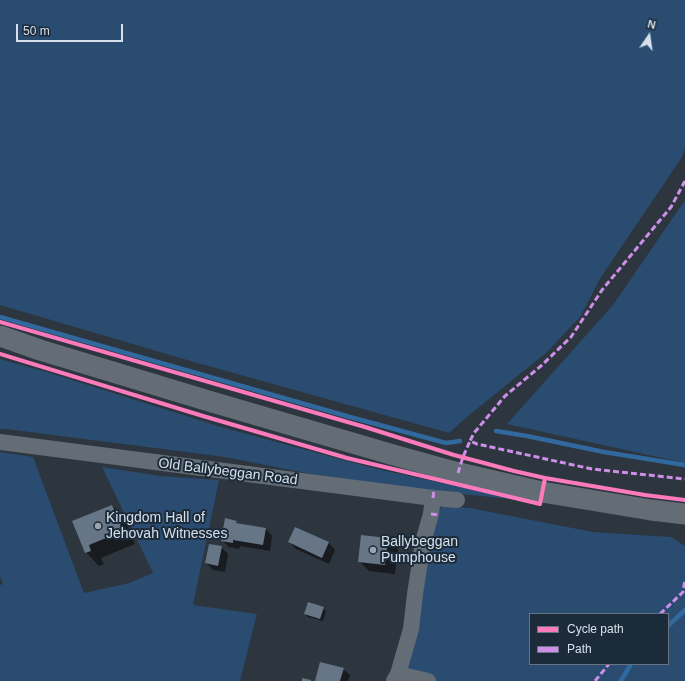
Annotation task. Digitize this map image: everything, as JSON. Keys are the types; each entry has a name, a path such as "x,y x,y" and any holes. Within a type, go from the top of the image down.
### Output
{"street":[{"path":"0,336 40,350 212,402 455,472 542,492 651,510 685,514"},
{"name":"Old Ballybeggan Road","path":"0,442 456,500"},
{"path":"428,681 396,677 411,629 423,542 431,514 432,498"}],"shaded area":[{"path":"0,0 685,0 685,148 682,157 601,277 580,317 546,353 449,433 194,362 0,305"},
{"path":"685,200 685,463 507,424 613,305"},
{"path":"0,359 50,373 221,427 377,469 520,500 433,491 311,474 225,457 0,429"},
{"path":"0,452 33,457 84,593 129,583 153,573 102,467 161,476 219,480 193,605 257,614 240,681 0,681 0,585 3,584 0,576"},
{"path":"442,506 470,508 593,532 671,537 685,546 685,681 397,681 432,524"}],"building":[{"name":"Kingdom Hall of Jehovah Witnesses","path":"112,505 123,531 89,545 91,551 85,553 72,521"},
{"path":"225,518 237,521 236,523 266,528 263,545 233,540 233,543 221,541"},
{"path":"295,527 329,542 322,558 288,542"},
{"name":"Ballybeggan Pumphouse","path":"361,535 388,538 385,565 358,562"},
{"path":"209,544 222,546 218,566 205,563"},
{"path":"308,602 324,607 320,619 304,614"},
{"path":"320,662 344,668 340,681 315,681"},
{"path":"302,678 311,680 311,681 302,681"}],"waterway":[{"path":"0,317 446,443 460,441"},
{"path":"496,431 604,452 685,465"},
{"path":"669,625 685,610"},
{"path":"621,681 630,665"}],"marked path":[{"path":"685,181 671,207 602,290 571,337 542,365 505,396 474,433 470,441 477,444 592,469 685,479"},
{"path":"458,473 470,441"},
{"path":"433,498 434,489"},
{"path":"431,514 439,515"},
{"path":"661,613 683,592 685,579"},
{"path":"595,681 608,665"}],"cycle path":[{"path":"0,322 365,427 454,455 514,471 545,478 645,495 685,500"},
{"path":"0,354 347,458 540,504 545,478"}],"place":[{"name":"Kingdom Hall of Jehovah Witnesses","path":"98,526"},
{"name":"Ballybeggan Pumphouse","path":"373,550"}]}
